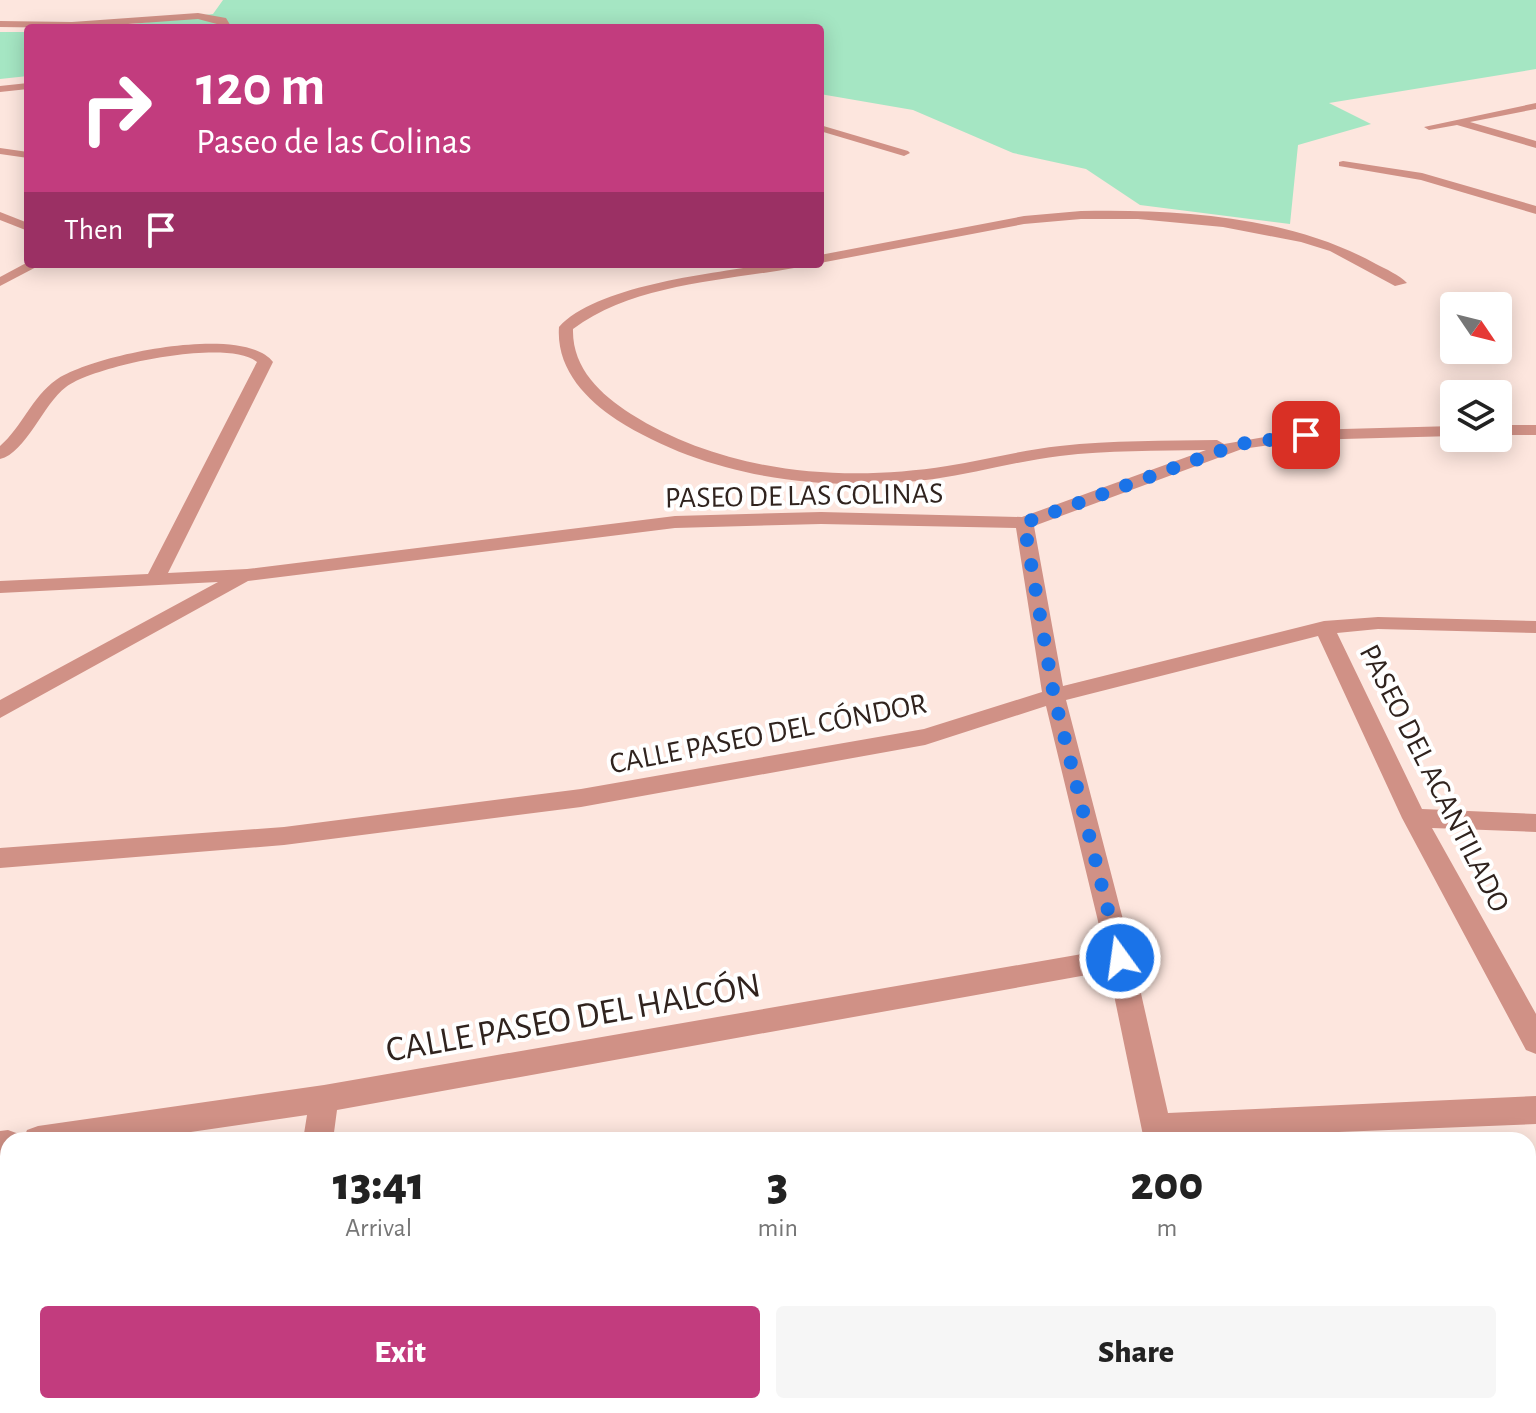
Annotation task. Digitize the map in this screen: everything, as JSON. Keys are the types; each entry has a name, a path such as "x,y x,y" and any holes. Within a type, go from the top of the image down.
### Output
{"street":[{"path":"0,24 93,24 184,16 217,17 226,24"},
{"path":"0,89 24,86"},
{"path":"1429,127 1536,106"},
{"path":"1456,122 1536,145"},
{"path":"824,129 904,153"},
{"path":"0,154 22,155"},
{"path":"1343,164 1422,177 1536,210"},
{"path":"824,258 1024,220 1139,213 1240,226 1307,240 1335,248 1400,283"},
{"path":"0,216 24,225"},
{"path":"0,282 27,268"},
{"path":"773,268 646,292 587,310 566,327 566,346 572,365 593,395 628,421 668,442 718,459 796,475 864,478 928,474 1064,451 1239,444"},
{"path":"0,454 60,384 97,366 224,347 242,348 259,354 265,362 154,581"},
{"path":"1512,430 1536,430"},
{"name":"PASEO DE LAS COLINAS","path":"0,587 247,575 675,522 821,518 1024,523 1239,444 1306,435 1440,431"},
{"path":"1024,523 1054,696 1120,958 1157,1132"},
{"path":"0,710 247,575"},
{"name":"CALLE PASEO DEL CÓNDOR","path":"0,858 284,836 581,798 925,737 1054,696 1324,628 1378,623 1536,627"},
{"name":"PASEO DEL ACANTILADO","path":"1324,628 1414,818 1536,1041"},
{"path":"1414,818 1536,823"},
{"name":"CALLE PASEO DEL HALCÓN","path":"94,1132 324,1099 1120,958"},
{"path":"319,1132 324,1099"},
{"path":"1189,1132 1536,1110"}],"green space":[{"path":"223,0 1536,0 1536,69 1329,103 1371,124 1298,145 1290,224 1140,205 1086,169 1013,153 913,110 824,95 824,24 132,24 213,14"},
{"path":"0,32 24,32 24,76 0,79"}],"route":[{"path":"1120,958 1054,696 1024,523 1239,444 1306,435"}]}
